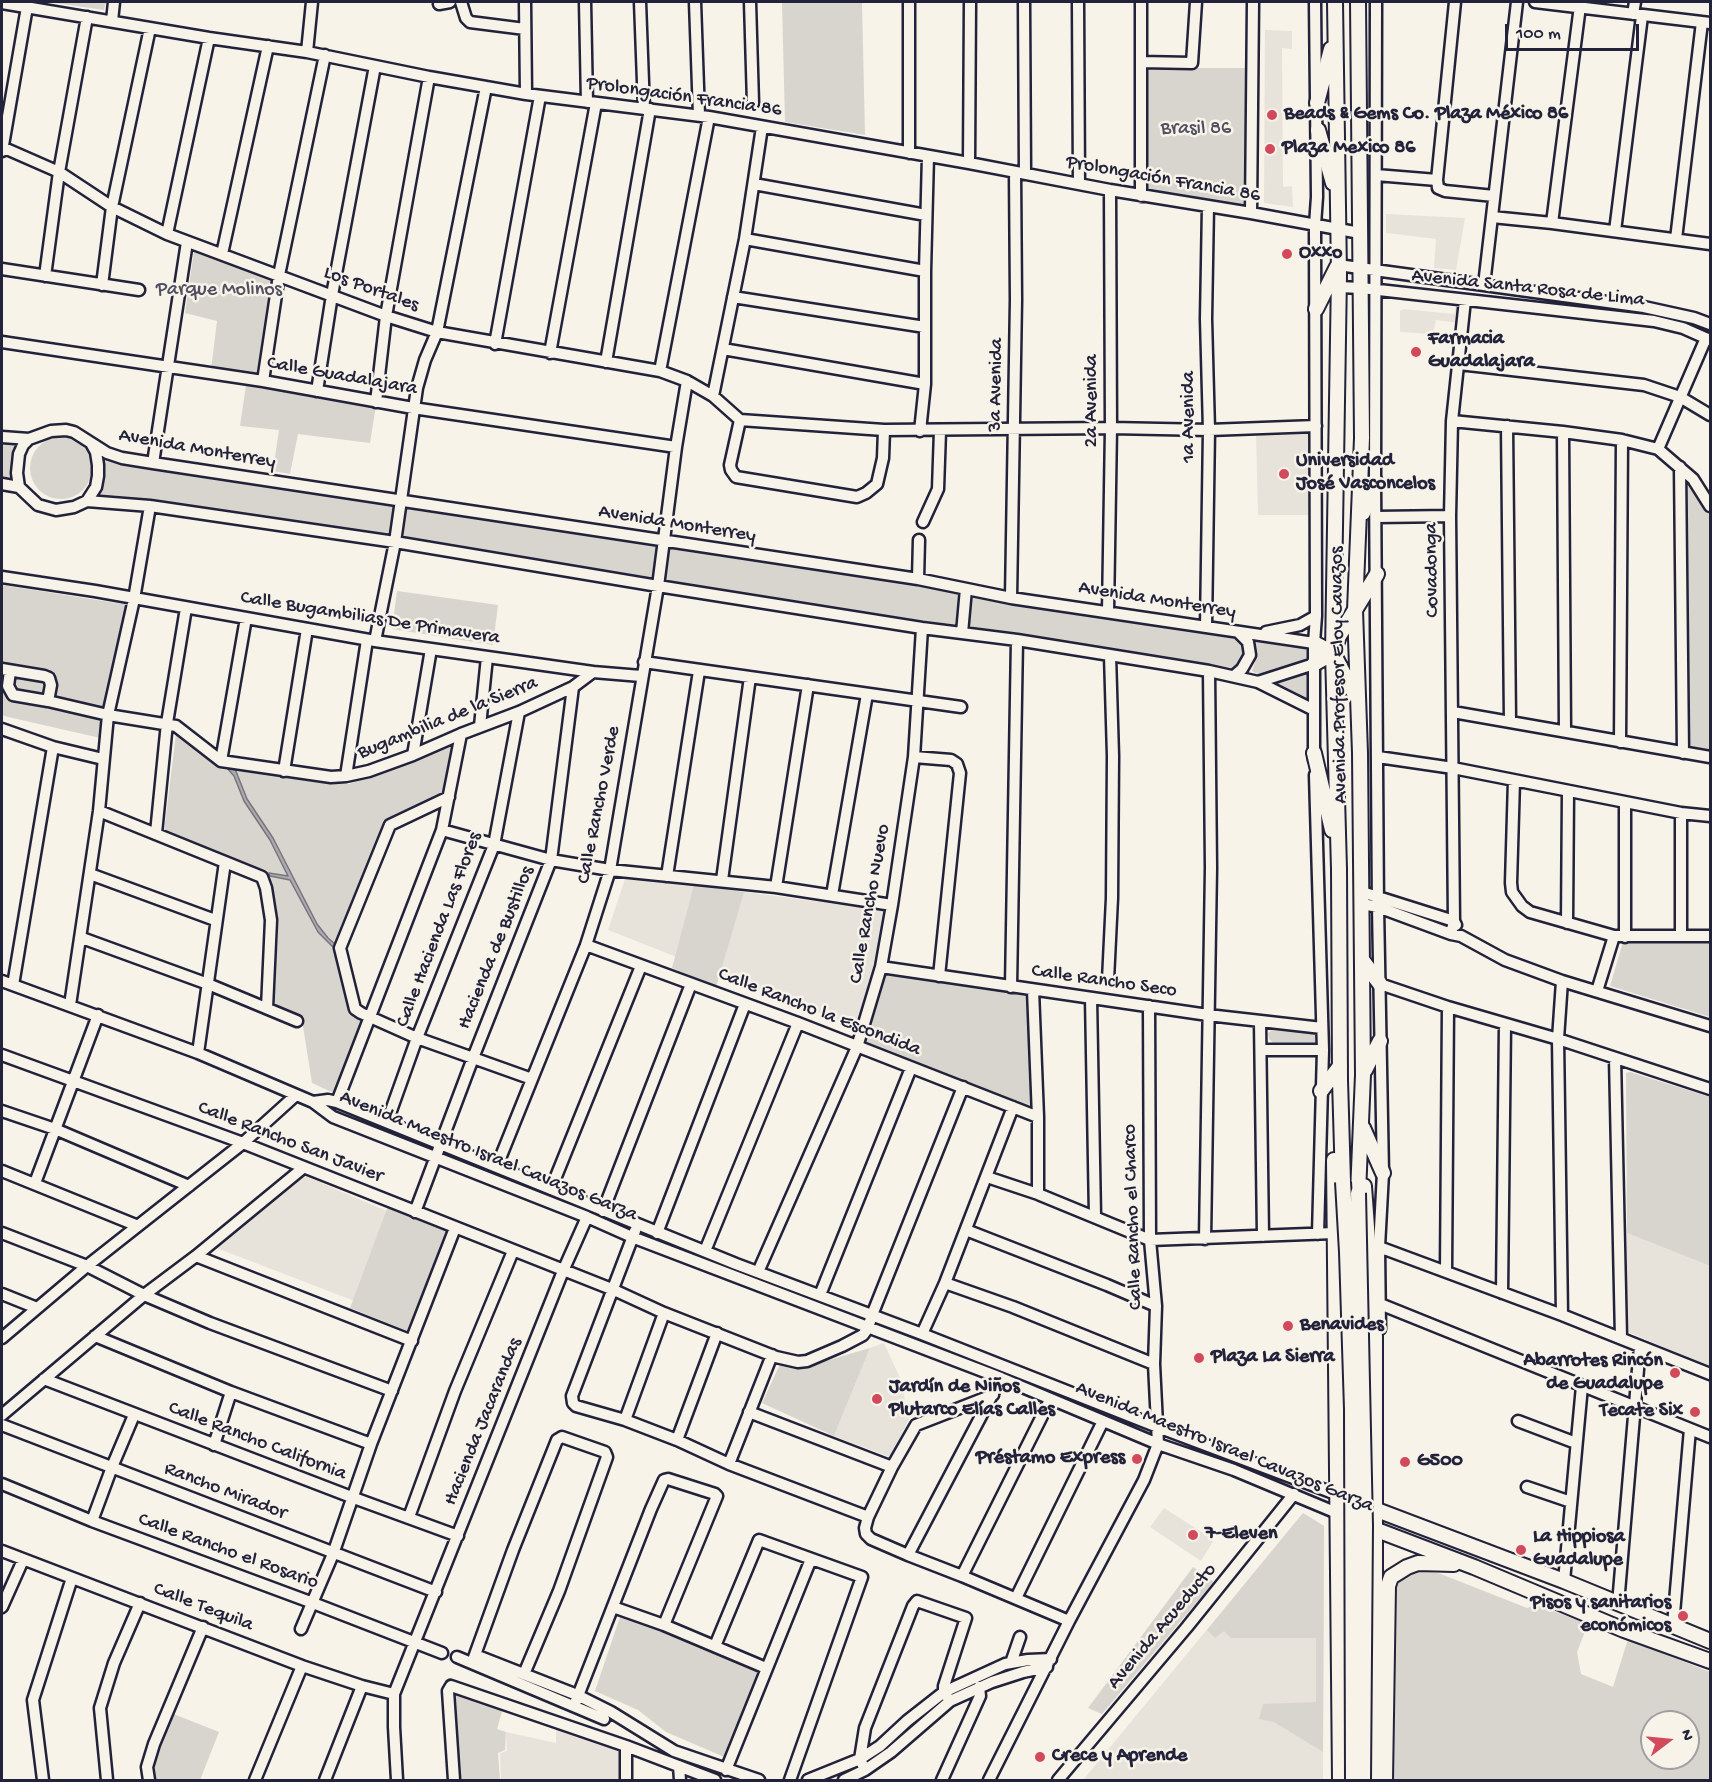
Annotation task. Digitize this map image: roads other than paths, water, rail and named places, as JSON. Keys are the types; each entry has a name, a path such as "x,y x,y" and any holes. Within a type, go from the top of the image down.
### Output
{"main road":[{"name":"Avenida Profesor Eloy Cavazos","path":"1335,2 1339,287 1333,652 1339,869 1340,1073 1352,1409 1353,1780"},
{"name":"Avenida Profesor Eloy Cavazos","path":"1358,2 1362,438 1354,610 1363,961 1362,1125 1358,1193 1365,1502 1364,1780"},
{"path":"1317,103 1335,35"},
{"path":"1318,130 1338,198"},
{"path":"1316,309 1338,266"},
{"path":"1359,523 1375,481"},
{"path":"1314,664 1333,652 1339,636 1377,573"},
{"path":"1314,643 1333,652 1351,685 1358,705"},
{"path":"1314,753 1339,869"},
{"path":"1363,961 1380,984"},
{"path":"1363,1075 1380,1041"},
{"path":"1321,1091 1340,1073"},
{"name":"Avenida Profesor Eloy Cavazos","path":"1340,1073 1335,1126 1334,1233 1341,1780"},
{"path":"1362,1125 1383,1173"},
{"name":"Avenida Profesor Eloy Cavazos","path":"1360,1167 1364,1185 1373,1314 1375,1386 1375,1780"},
{"path":"1336,1388 1344,1402 1357,1406 1368,1402 1375,1386"},
{"path":"1336,1420 1347,1413 1360,1412 1375,1425"},
{"name":"Avenida Maestro Israel Cavazos Garza","path":"1336,1494 1564,1581 1710,1641"},
{"name":"Avenida Maestro Israel Cavazos Garza","path":"1337,1513 1624,1630 1710,1661"},
{"path":"1385,1780 1388,1586 1391,1577 1398,1571 1418,1563 1474,1567"},
{"path":"1338,1588 1342,1595 1357,1602 1365,1600 1375,1587"},
{"path":"1589,1614 1605,1613 1657,1630 1673,1625"},
{"path":"1338,1627 1344,1621 1353,1618 1363,1620 1370,1625 1375,1634"},
{"path":"1678,1648 1689,1643 1710,1650"}],"street":[{"path":"112,21 114,2"},
{"path":"307,52 312,2"},
{"path":"461,2 466,18 470,22 525,29"},
{"path":"525,2 525,94"},
{"path":"550,353 592,103 585,2"},
{"path":"606,362 647,109 640,2"},
{"path":"660,371 704,116 694,2"},
{"path":"750,2 753,104"},
{"path":"909,2 909,153"},
{"path":"969,163 970,2"},
{"name":"3a Avenida","path":"1011,598 1024,2"},
{"path":"1078,2 1079,184"},
{"path":"1141,2 1141,196"},
{"path":"1141,62 1191,63 1196,2"},
{"path":"1251,213 1253,2"},
{"path":"1315,2 1318,130 1315,225 1314,753 1323,1050 1318,1234"},
{"path":"1375,1386 1379,1366 1379,1247 1383,1173 1378,902 1375,481 1376,2"},
{"path":"1455,2 1438,188 1444,191 1494,196"},
{"path":"1484,285 1517,2"},
{"path":"1535,2 1706,22 1676,239"},
{"path":"1615,231 1638,15 1635,2"},
{"name":"Prolongación Francia 86","path":"2,3 325,55 525,94 704,116 1141,196 1360,233"},
{"path":"1552,223 1580,6"},
{"path":"2,152 27,7"},
{"path":"45,276 59,172 87,17"},
{"path":"102,285 112,207 150,28"},
{"path":"167,234 209,38"},
{"path":"222,254 268,46"},
{"path":"263,381 279,275 325,55"},
{"path":"317,391 332,295 375,66"},
{"path":"376,402 386,316 429,77"},
{"path":"346,776 371,640 395,542 419,376 437,332 486,87"},
{"path":"495,344 540,96"},
{"path":"713,396 745,239 762,127"},
{"name":"Los Portales","path":"2,147 59,172 112,207 167,234 386,316 437,332 495,344 660,371 687,381 713,396 740,420"},
{"path":"920,430 925,384 928,156"},
{"path":"1376,175 1437,180"},
{"path":"754,184 926,215"},
{"name":"2a Avenida","path":"1108,612 1111,428 1110,190"},
{"name":"1a Avenida","path":"1206,627 1209,430 1206,320 1208,206"},
{"path":"1492,217 1710,244"},
{"path":"745,239 925,271"},
{"path":"153,463 187,242"},
{"name":"Avenida Santa Rosa de Lima","path":"1338,266 1376,269 1644,307 1694,318 1710,324"},
{"path":"2,269 139,290"},
{"name":"Avenida Santa Rosa de Lima","path":"1339,287 1654,321 1683,328 1708,339"},
{"path":"733,297 925,327"},
{"name":"Covadonga","path":"1454,921 1450,516 1452,420 1465,300"},
{"path":"1658,448 1708,339"},
{"name":"Calle Guadalajara","path":"2,342 263,381 413,408 676,447"},
{"path":"723,349 925,384"},
{"path":"1459,364 1636,383 1680,397 1710,415"},
{"name":"Calle Rancho Verde","path":"497,1166 586,945 610,870 658,586 687,381"},
{"path":"884,430 883,458 877,484 857,497 736,477 731,471 730,465 740,420 884,430 940,431 1111,428 1209,430 1316,426"},
{"path":"1452,420 1622,440 1658,448 1693,480 1710,506"},
{"path":"1507,426 1510,721"},
{"name":"Avenida Monterrey","path":"2,437 29,439 38,434 60,430 74,432 107,453 122,458 918,579 1011,598 1238,632 1260,633 1314,643"},
{"path":"923,522 938,489 940,431"},
{"path":"1563,432 1565,731"},
{"path":"19,487 17,473 19,454 29,439"},
{"path":"1620,742 1622,440"},
{"name":"Avenida Monterrey","path":"87,501 96,487 98,476 97,458 91,443"},
{"path":"1680,466 1683,753"},
{"path":"2,484 19,487 38,505 56,510 74,507 87,501 150,506 395,542 922,628 1017,639 1209,671 1258,682 1314,710"},
{"path":"70,1005 82,938 99,811 108,715 134,598 150,506"},
{"path":"1376,517 1450,516"},
{"path":"918,579 919,540"},
{"name":"Calle Bugambilias De Primavera","path":"2,577 371,640 593,672 641,676"},
{"path":"962,633 966,589"},
{"path":"156,833 167,723 186,608"},
{"name":"Avenida Monterrey","path":"1260,633 1300,625 1316,616"},
{"path":"221,761 246,618"},
{"name":"Calle Rancho Nuevo","path":"758,1272 857,1047 880,967 892,905 914,757 922,628"},
{"path":"284,771 307,629"},
{"path":"1234,676 1242,669 1250,655 1248,642 1238,632"},
{"path":"1011,987 1017,639"},
{"path":"412,755 431,649"},
{"path":"1108,980 1112,887 1113,756 1110,656"},
{"path":"480,726 487,657"},
{"path":"644,662 962,707"},
{"path":"1258,682 1314,664"},
{"path":"6,670 49,678 51,685 48,701"},
{"name":"Bugambilia de la Sierra","path":"6,670 8,686 13,695 108,715 167,723 182,728 221,761 331,777 374,770 412,755 519,712 573,687 593,672"},
{"path":"667,876 699,670"},
{"path":"1204,1239 1211,868 1209,671"},
{"path":"722,880 750,678"},
{"path":"776,887 808,685"},
{"name":"Hacienda de Bustillos","path":"415,1212 551,860 573,687"},
{"path":"832,895 867,694"},
{"name":"Calle Hacienda Las Flores","path":"387,1122 417,1038 494,846 519,712"},
{"path":"1453,712 1710,757"},
{"path":"2,729 53,747 103,759"},
{"path":"338,1102 442,830 461,734"},
{"path":"13,985 53,747"},
{"path":"914,757 947,759 958,766 960,780 939,976"},
{"path":"1378,757 1453,768 1568,792 1681,813 1710,816"},
{"path":"1514,780 1510,883 1512,892 1522,906 1530,912 1619,937 1710,936"},
{"path":"1567,923 1568,792"},
{"path":"448,797 390,825 340,948 355,1009 417,1038 532,1079"},
{"path":"1597,992 1619,937 1625,802"},
{"path":"99,811 260,876 266,888 271,920 267,1008"},
{"path":"1681,813 1681,935"},
{"path":"442,830 551,860 610,870 722,880 892,905"},
{"path":"198,1053 225,862"},
{"path":"90,874 215,921"},
{"path":"1362,898 1454,921 1456,935"},
{"path":"1378,902 1456,935 1505,960 1562,981 1710,1026"},
{"path":"82,938 208,984 297,1021"},
{"name":"Calle Rancho la Escondida","path":"586,945 798,1023 1038,1117"},
{"path":"551,1189 641,966"},
{"name":"Calle Rancho Seco","path":"880,967 1208,1015 1322,1028"},
{"path":"2,981 198,1053 313,1102"},
{"path":"1562,981 1558,1039 1562,1315"},
{"path":"603,1211 691,984"},
{"path":"1380,984 1710,1089"},
{"path":"1033,990 1038,1117 1038,1194"},
{"path":"1091,998 1095,1216"},
{"path":"657,1233 745,1004"},
{"name":"Calle Rancho el Charco","path":"1149,1006 1150,1240 1156,1306 1154,1364 1158,1444"},
{"path":"1446,1271 1448,1007"},
{"path":"35,1183 98,1015"},
{"path":"1260,1022 1263,1236"},
{"path":"705,1251 798,1023"},
{"path":"1502,1293 1506,1024"},
{"path":"1261,1050 1323,1050"},
{"name":"Calle Rancho San Javier","path":"2,1055 243,1143 614,1290 664,1313 787,1360 807,1361 855,1340 868,1328"},
{"path":"1615,1058 1621,1338"},
{"path":"820,1295 911,1068"},
{"path":"868,1328 963,1087"},
{"path":"2,1338 87,1266 243,1143 296,1095"},
{"name":"Avenida Maestro Israel Cavazos Garza","path":"313,1102 328,1100 338,1102 657,1233 922,1334 1158,1428 1336,1494"},
{"name":"Avenida Maestro Israel Cavazos Garza","path":"313,1102 333,1117 587,1217 632,1237 1001,1378 1158,1444 1294,1494 1337,1513"},
{"path":"922,1334 945,1283 1012,1107"},
{"path":"2,1111 55,1129 189,1186"},
{"path":"2,1415 144,1295 196,1256 303,1168"},
{"path":"2,1170 138,1227"},
{"path":"987,1177 1095,1216 1150,1240 1334,1233"},
{"name":"Hacienda Jacarandas","path":"394,1694 563,1271 587,1217"},
{"path":"637,1225 572,1396 573,1403 576,1406 625,1420 677,1440 729,1464 868,1517"},
{"path":"301,1629 333,1554 371,1444 455,1228"},
{"path":"966,1230 1156,1306"},
{"path":"2,1233 87,1266 144,1295 210,1323 392,1391"},
{"path":"1379,1247 1562,1315 1710,1374"},
{"path":"409,1518 455,1391 513,1251"},
{"path":"196,1256 412,1341"},
{"path":"945,1283 1023,1311 1154,1364"},
{"path":"2,1294 37,1308"},
{"path":"1380,1304 1710,1437"},
{"path":"625,1420 664,1313"},
{"path":"677,1440 717,1333"},
{"path":"95,1336 231,1392 371,1444"},
{"path":"1618,1604 1640,1346"},
{"path":"729,1464 772,1355"},
{"path":"908,1555 1001,1378"},
{"name":"Calle Rancho California","path":"44,1379 458,1536"},
{"path":"1564,1581 1582,1386"},
{"path":"214,1445 231,1392"},
{"path":"993,1395 916,1425 892,1467 868,1517 865,1530 871,1539 1069,1622"},
{"path":"962,1576 1050,1400"},
{"path":"750,1412 892,1467"},
{"path":"92,1521 134,1415"},
{"path":"1518,1420 1576,1443"},
{"path":"1016,1598 1103,1421"},
{"name":"Rancho Mirador","path":"2,1425 436,1592"},
{"path":"1673,1625 1690,1429"},
{"path":"473,1659 492,1604 559,1438 562,1437 605,1452 607,1455 602,1476 559,1591 524,1674"},
{"path":"989,1780 1144,1480 1158,1444"},
{"path":"576,1700 651,1509 666,1479 714,1494 717,1497 664,1625"},
{"name":"Calle Rancho el Rosario","path":"2,1484 92,1521 442,1653"},
{"path":"1527,1487 1571,1502"},
{"name":"Avenida Acueducto","path":"1058,1780 1187,1627 1294,1494"},
{"path":"715,1646 760,1540 863,1578 790,1780"},
{"name":"Calle Tequila","path":"2,1551 302,1666 394,1694"},
{"path":"726,1770 811,1559"},
{"path":"2,1607 23,1560"},
{"path":"43,1780 33,1710 34,1692 72,1578"},
{"path":"865,1770 860,1759 865,1728 916,1602 966,1619 945,1680 947,1696"},
{"path":"107,1780 100,1708 114,1663 140,1603"},
{"path":"613,1608 664,1625 766,1668"},
{"path":"149,1780 147,1767 154,1744 203,1627"},
{"path":"1011,1663 1020,1637"},
{"path":"457,1657 473,1659 524,1674 576,1700 604,1719"},
{"path":"473,1659 611,1712 674,1751 759,1780"},
{"path":"808,1780 860,1759 887,1741 907,1721 973,1677 1011,1663 1049,1663"},
{"path":"844,1780 865,1770 891,1752 947,1696 1049,1663"},
{"path":"255,1780 302,1666"},
{"path":"325,1780 362,1686"},
{"path":"454,1780 448,1691 451,1686 626,1746 715,1780"},
{"path":"942,1780 980,1696 980,1687"},
{"path":"394,1694 397,1780"},
{"path":"626,1746 626,1780"},
{"path":"678,1766 680,1780"}],"place":[{"name":"Beads & Gems Co. Plaza México 86","path":"1272,115"},
{"name":"Plaza Mexico 86","path":"1270,149"},
{"name":"Oxxo","path":"1287,254"},
{"name":"Farmacia Guadalajara","path":"1416,352"},
{"name":"Universidad José Vasconcelos","path":"1284,474"},
{"name":"Benavides","path":"1288,1326"},
{"name":"Plaza La Sierra","path":"1199,1358"},
{"name":"Abarrotes Rincón de Guadalupe","path":"1675,1373"},
{"name":"Jardín de Niños Plutarco Elías Calles","path":"877,1399"},
{"name":"Tecate Six","path":"1695,1412"},
{"name":"Préstamo Express","path":"1137,1459"},
{"name":"G500","path":"1405,1462"},
{"name":"7-Eleven","path":"1193,1535"},
{"name":"La Hippiosa Guadalupe","path":"1521,1550"},
{"name":"Pisos y sanitarios económicos","path":"1683,1616"},
{"name":"Crece y Aprende","path":"1040,1757"}],"park label":[{"name":"Brasil 86","path":"1196,130"},
{"name":"Parque Molinos","path":"219,291"}]}
